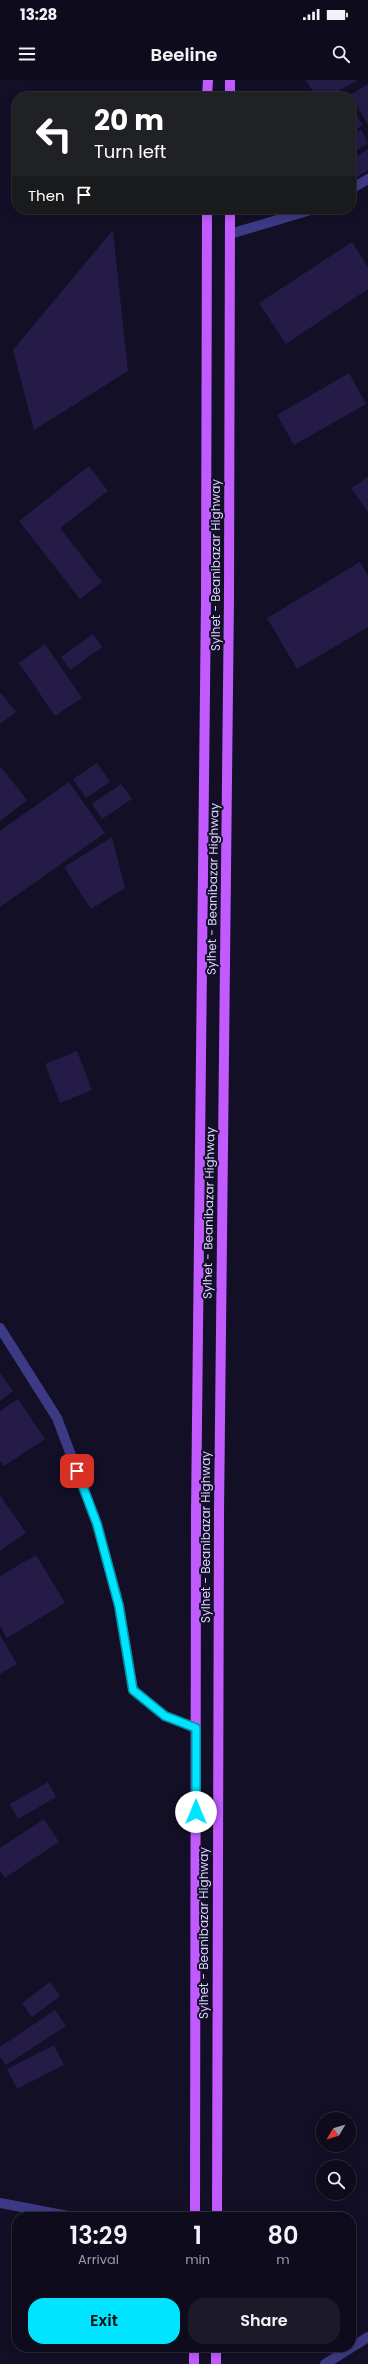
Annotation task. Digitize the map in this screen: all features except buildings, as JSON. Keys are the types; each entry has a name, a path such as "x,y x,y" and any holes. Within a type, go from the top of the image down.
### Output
{"main road":[{"path":"208,80 208,92"},
{"path":"230,80 230,92"},
{"name":"Sylhet - Beanibazar Highway","path":"195,2212 196,1514 206,598 207,214"},
{"name":"Sylhet - Beanibazar Highway","path":"216,2212 219,1513 229,596 230,214"},
{"path":"194,2352 194,2364"},
{"path":"216,2352 216,2364"}],"street":[{"path":"356,186 368,179"},
{"path":"230,234 297,214"},
{"path":"0,1328 57,1418 97,1524 119,1606 133,1690 165,1716 196,1728"},
{"path":"0,2203 48,2212"},
{"path":"356,2345 368,2337"},
{"path":"326,2364 345,2352"}],"route":[{"path":"77,1471 97,1524 119,1606 133,1690 165,1716 196,1728 196,1812"}]}
